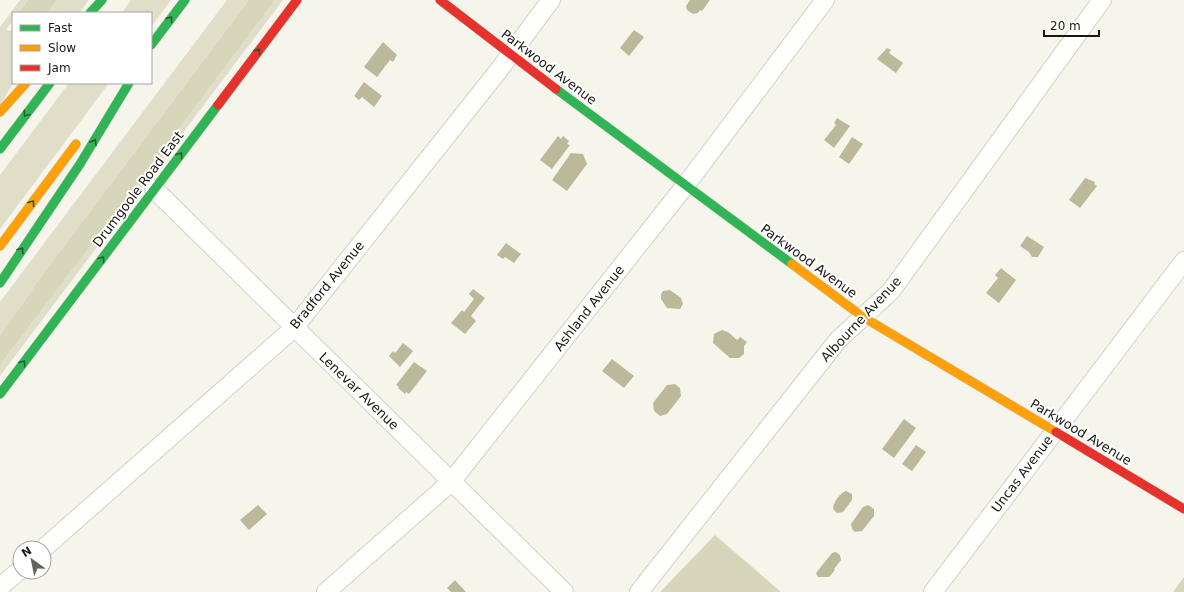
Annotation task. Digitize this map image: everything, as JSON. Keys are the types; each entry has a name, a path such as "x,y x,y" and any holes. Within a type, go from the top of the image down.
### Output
{"main road":[{"path":"91,12 102,0"},
{"path":"104,12 112,0"},
{"path":"153,43 185,0"},
{"name":"Drumgoole Road East","path":"0,394 297,0"},
{"name":"Parkwood Avenue","path":"440,0 510,55 863,317 1184,509"},
{"path":"0,112 25,84"},
{"path":"0,149 49,84"},
{"path":"99,114 121,84"},
{"path":"0,283 32,232 80,164 128,84"},
{"path":"0,246 80,139"}],"street":[{"name":"Bradford Avenue","path":"52,541 294,328 510,55 551,0"},
{"name":"Ashland Avenue","path":"326,592 451,482 685,186 825,0"},
{"name":"Albourne Avenue","path":"639,592 838,340 891,291 1102,0"},
{"name":"Lenevar Avenue","path":"154,189 564,592"},
{"name":"Uncas Avenue","path":"933,592 1184,261"},
{"path":"0,587 12,577"}],"shaded area":[{"path":"20,0 28,0 19,12 12,12 12,21 6,30 12,31 12,84 0,106 0,27"},
{"path":"28,0 57,0 48,12 19,12"},
{"path":"57,0 89,0 80,12 48,12"},
{"path":"131,0 171,0 152,26 152,12 123,12"},
{"path":"227,0 249,0 38,281 0,336 0,302"},
{"path":"249,0 275,0 0,365 0,336 38,281"},
{"path":"275,0 283,0 0,376 0,365"},
{"path":"690,0 710,0 702,11 700,10 698,13 693,14 687,10 686,6"},
{"path":"634,30 644,37 629,56 620,48"},
{"path":"383,42 397,55 393,62 390,60 377,77 364,67"},
{"path":"887,48 891,50 889,53 903,63 896,73 877,59"},
{"path":"364,82 382,96 374,107 362,97 359,100 354,96"},
{"path":"68,84 108,84 0,229 0,175"},
{"path":"837,118 850,126 834,148 824,140 836,125 834,123"},
{"path":"558,136 561,139 563,136 569,141 567,144 570,145 552,169 540,160"},
{"path":"852,137 863,144 849,164 839,157"},
{"path":"571,153 583,154 587,164 567,191 552,180"},
{"path":"1085,178 1095,182 1094,184 1097,186 1080,208 1069,200"},
{"path":"1027,236 1044,247 1038,257 1032,257 1029,252 1020,246"},
{"path":"506,243 521,254 514,263 505,257 503,259 497,255"},
{"path":"1001,268 1016,280 999,303 986,293 998,278 995,275"},
{"path":"473,289 485,298 471,316 476,321 465,334 451,323 462,310 464,312 474,299 469,294"},
{"path":"670,290 681,298 683,304 680,309 667,308 661,299 661,294 663,291"},
{"path":"722,330 728,332 737,340 740,337 747,342 744,346 744,354 739,358 730,358 713,343 714,334"},
{"path":"403,343 413,351 400,367 389,356 393,351 395,353"},
{"path":"612,359 634,376 624,388 602,371"},
{"path":"414,362 427,371 409,394 406,392 405,394 396,385"},
{"path":"675,384 680,388 681,396 667,414 660,416 654,411 653,403 667,385"},
{"path":"904,419 916,428 894,458 882,449"},
{"path":"916,445 926,452 912,471 902,464"},
{"path":"846,491 852,494 852,500 843,512 837,513 833,509 834,504 839,496"},
{"path":"258,505 267,514 249,530 240,520"},
{"path":"868,505 874,509 874,516 862,531 855,532 852,529 851,524 863,507"},
{"path":"715,535 781,592 660,592"},
{"path":"836,552 840,555 841,560 834,569 835,570 829,577 818,577 816,573 832,553"},
{"path":"1184,577 1184,592 1173,592"},
{"path":"455,580 466,592 451,592 447,588"}],"traffic: fast":[{"path":"91,12 102,0"},
{"path":"152,44 185,0"},
{"path":"0,149 49,84"},
{"path":"0,283 80,164 128,84"},
{"path":"556,89 792,264"},
{"path":"0,394 218,105"}],"traffic: slow":[{"path":"0,112 25,84"},
{"path":"0,246 76,144"},
{"path":"792,264 863,317 1056,432"}],"traffic: jam":[{"path":"218,105 297,0"},
{"path":"440,0 556,89"},
{"path":"1056,432 1184,509"}]}
